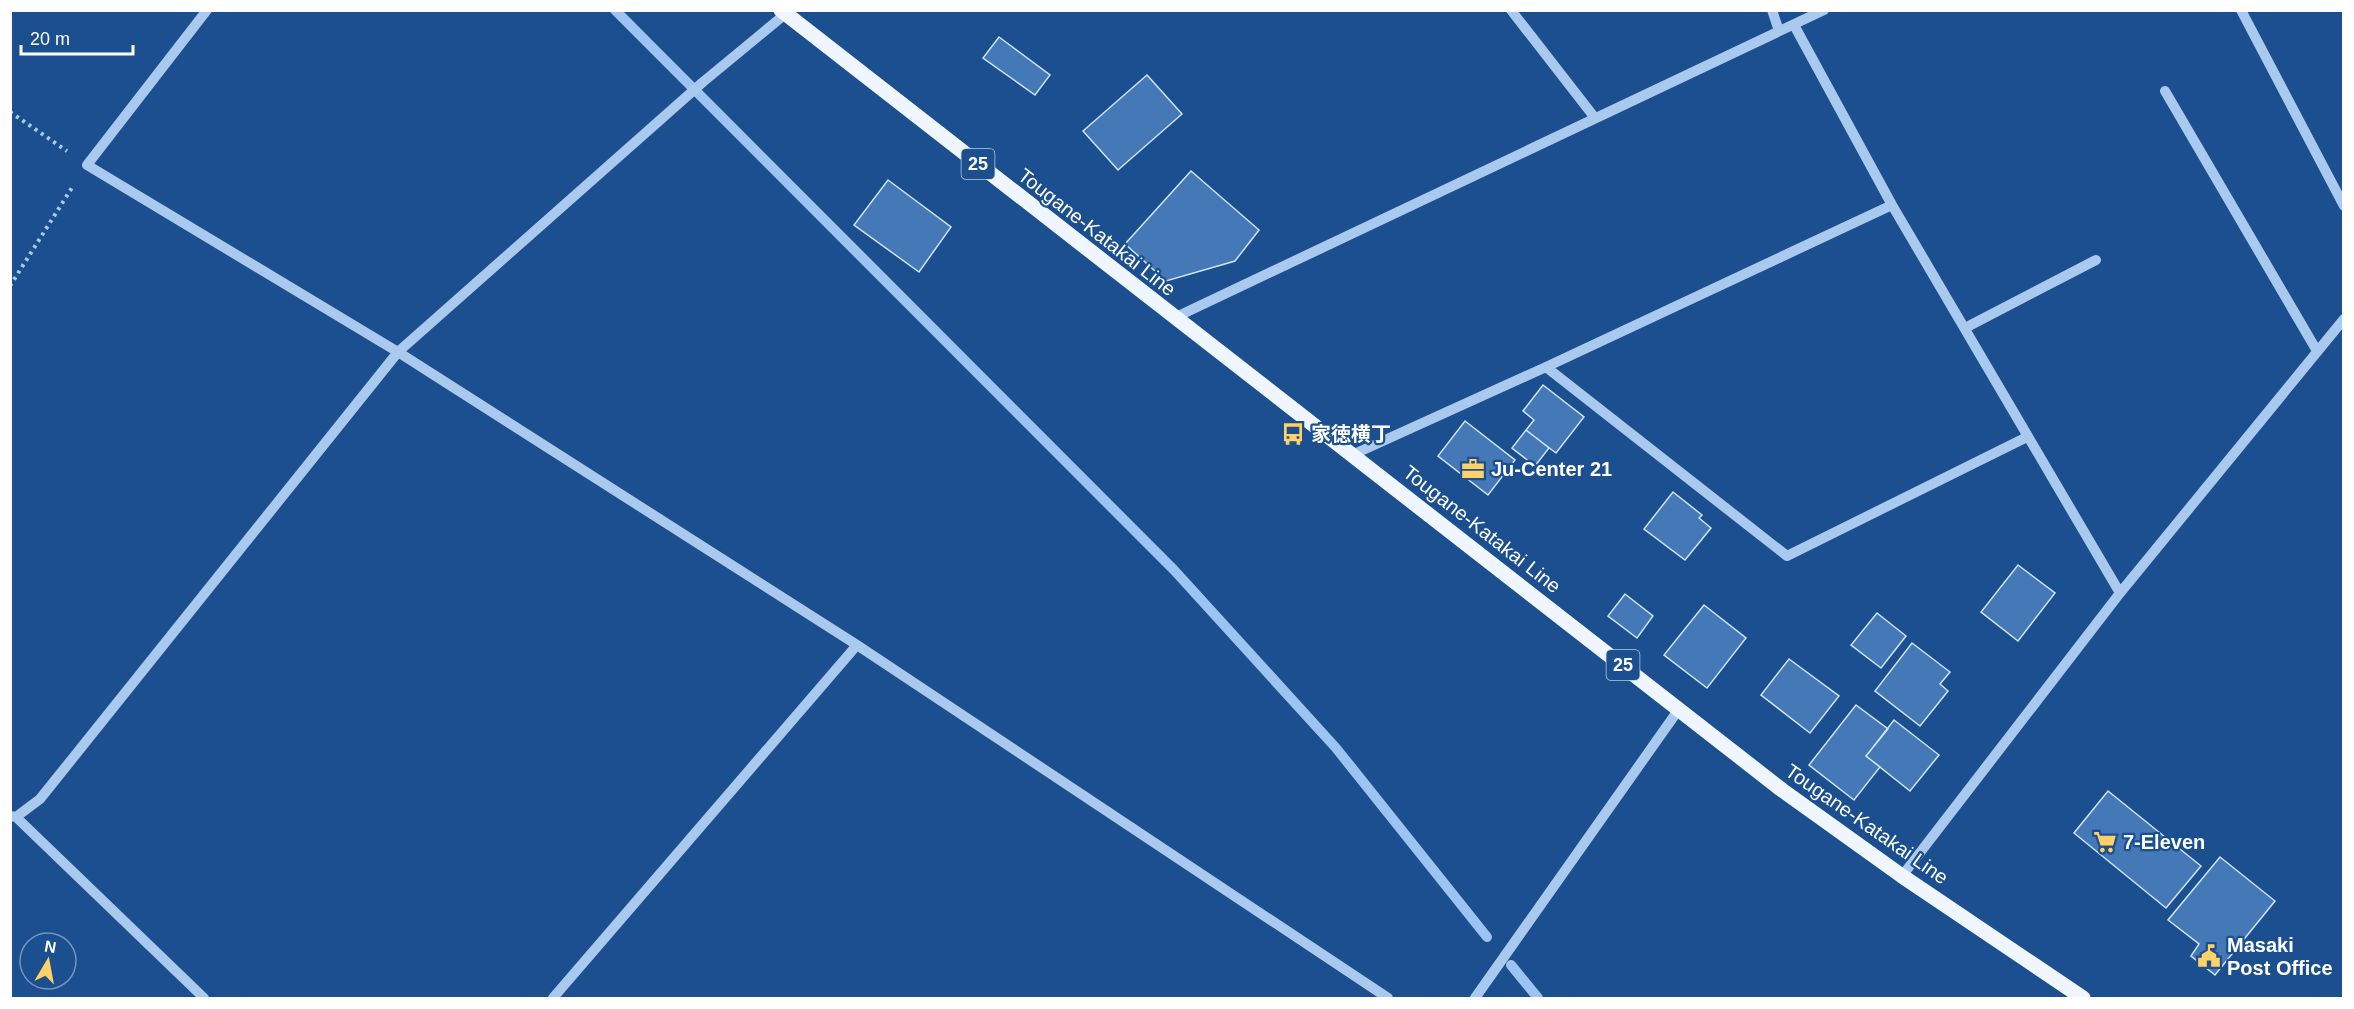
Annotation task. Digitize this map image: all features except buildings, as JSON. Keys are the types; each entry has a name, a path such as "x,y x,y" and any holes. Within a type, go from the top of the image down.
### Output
{"main road":[{"name":"Tougane-Katakai Line","path":"785,12 1174,318 1782,790 1902,876 2083,999"}],"street":[{"path":"207,10 87,165 398,352 857,645 1388,999"},
{"path":"1511,10 1595,118"},
{"path":"1772,10 1779,32"},
{"path":"1174,318 1824,10"},
{"path":"2241,10 2343,206"},
{"path":"204,999 13,816 40,799 398,352 683,99 785,12"},
{"path":"1794,25 1892,205 2120,593"},
{"path":"2165,91 2317,351"},
{"path":"1352,456 1892,205"},
{"path":"1965,328 2096,260"},
{"path":"1902,876 2120,593 2343,319"},
{"path":"1546,367 1787,556 2027,437"},
{"path":"553,999 857,645"},
{"path":"1475,999 1679,709"}],"path":[{"path":"10,112 87,165 10,286"}],"waterway":[{"path":"615,10 1174,570 1336,748 1487,937"},
{"path":"1511,965 1538,998"}],"place":[{"name":"家徳横丁","path":"1293,434"},
{"name":"Ju-Center 21","path":"1473,469"},
{"name":"7-Eleven","path":"2105,842"},
{"name":"Masaki Post Office","path":"2209,956"}]}
